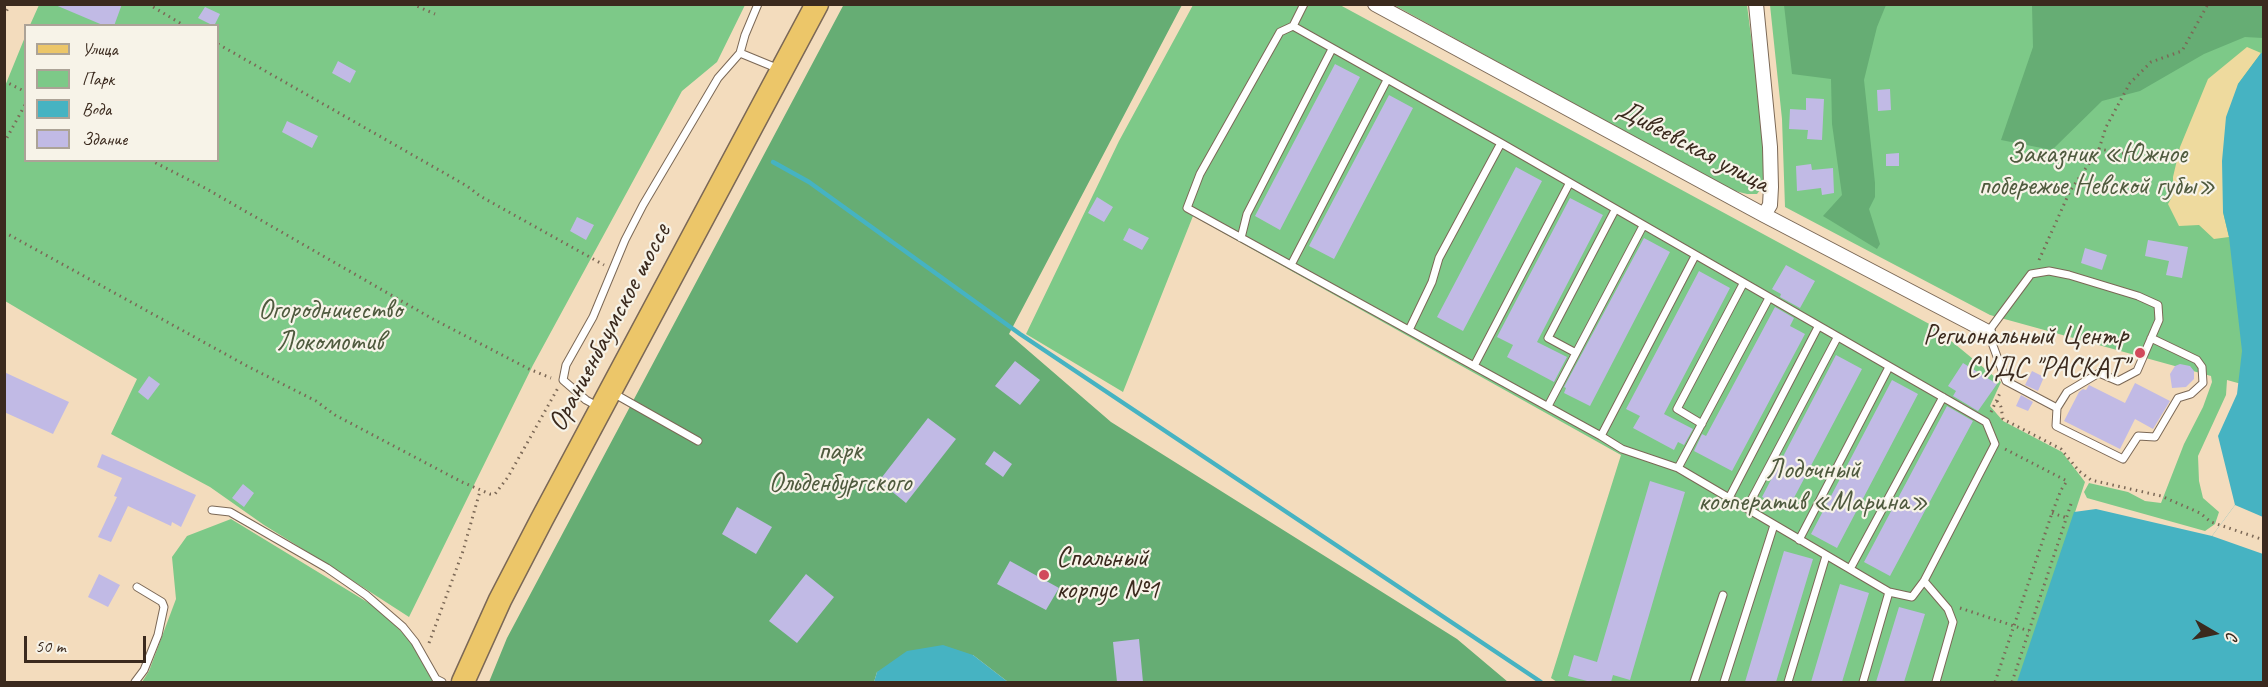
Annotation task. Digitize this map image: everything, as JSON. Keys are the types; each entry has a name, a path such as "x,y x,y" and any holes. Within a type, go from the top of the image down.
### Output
{"main road":[{"name":"Ораниенбаумское шоссе","path":"463,682 500,600 817,4"}],"street":[{"name":"Дивеевская улица","path":"1375,4 1764,215 1988,332"},
{"path":"1756,4 1770,147 1770,205 1764,215"}],"lane":[{"path":"698,441 606,400 586,400 563,380 566,365 593,317 625,240 718,78 740,53 758,4"},
{"path":"1293,26 1986,422 1995,444 1924,580 1912,597 1889,592 1678,468 1622,449 1601,435 1187,208 1200,174 1280,32 1293,26 1304,4"},
{"path":"1241,238 1247,214 1332,49"},
{"path":"740,53 782,71"},
{"path":"1290,265 1387,80"},
{"path":"1409,330 1432,282 1439,258 1501,143"},
{"path":"1474,366 1569,184"},
{"path":"1576,353 1548,338 1615,210"},
{"path":"1548,406 1643,226"},
{"path":"1601,435 1695,256"},
{"path":"2057,408 2006,381 1988,332 2031,274 2049,271 2069,275 2138,296 2158,305 2159,320 2151,338 2137,371 2118,381 2099,373 2067,392 2057,408 2056,426 2123,459 2138,436 2155,437 2178,398 2192,394 2202,383 2202,368 2197,360 2151,338"},
{"path":"1702,424 1677,409 1743,284"},
{"path":"1678,468 1769,298"},
{"path":"1729,498 1818,327"},
{"path":"1747,508 1837,338"},
{"path":"1799,540 1889,368"},
{"path":"1850,569 1943,398"},
{"path":"212,510 230,512 347,582 389,613 409,634 436,679 442,682"},
{"path":"1724,682 1774,525"},
{"path":"1788,682 1826,556"},
{"path":"1924,580 1947,609 1953,622 1936,682"},
{"path":"135,682 144,670 158,635 164,607 162,602 137,587"},
{"path":"1863,682 1889,592"},
{"path":"1694,682 1723,595"}],"path":[{"path":"4,16 10,4"},
{"path":"148,4 182,24"},
{"path":"412,4 435,14"},
{"path":"2037,263 2070,191 2099,149 2106,127 2130,83 2151,62 2182,51 2208,4"},
{"path":"219,45 467,186 480,196 613,270"},
{"path":"4,81 24,92"},
{"path":"4,144 24,107"},
{"path":"2099,149 2152,158"},
{"path":"4,232 247,366 316,401 335,415 480,491 495,494 508,477 563,380 551,378 508,358 431,318 205,188 154,162"},
{"path":"1992,411 1999,396"},
{"path":"1997,401 2001,407 2003,419 2061,449 2079,471 2091,480 2161,496 2200,513 2211,522 2264,540"},
{"path":"1995,444 2067,481 2052,513 1995,682"},
{"path":"423,656 463,551 480,491"},
{"path":"2012,682 2072,501"},
{"path":"2052,513 2067,518"},
{"path":"1954,607 2029,632"}],"green space":[{"name":"парк Ольденбургского","path":"844,4 1182,5 1009,334 1111,422 1457,639 1508,682 1008,682 973,655 877,672 874,682 489,682 507,638"},
{"name":"Огородничество Локомотив","path":"39,5 745,5 717,62 682,91 533,365 409,617 264,525 210,487 111,434 137,379 5,301 5,86 24,39 24,162 219,162 219,24 30,24"},
{"name":"Лодочный кооператив «Марина»","path":"1193,5 1340,5 1933,326 2001,382 1990,406 2003,421 2062,452 2085,482 2019,682 1557,682 1551,678 1621,455 1193,216 1123,392 1026,334 1119,141"},
{"path":"1394,5 1747,5 1765,146 1765,183 1757,194 1731,190"},
{"name":"Заказник «Южное побережье Невской губы»","path":"1770,5 2263,5 2263,390 2227,380 2226,395 2198,456 2199,481 2203,498 2219,512 2215,524 2205,531 2087,498 2084,492 2089,483 2128,492 2145,501 2161,503 2184,444 2203,407 2212,382 2211,376 1990,315 1785,207 1782,119"},
{"path":"1784,5 1886,5 1877,27 1864,80 1875,183 1875,197 1869,209 1880,244 1877,249 1823,216 1842,195 1832,124 1831,79 1792,74"},
{"path":"2032,5 2263,5 2263,38 2245,37 2204,54 2140,91 2102,101 2052,150 2001,140 2033,47"},
{"path":"231,519 377,608 414,644 435,682 142,682 149,671 176,599 172,557 187,536"}],"sand":[{"path":"2247,47 2261,53 2238,84 2223,212 2229,237 2214,239 2199,225 2179,226 2168,204 2173,195 2173,177 2180,147 2208,79"}],"water":[{"path":"2263,53 2263,682 2017,682 2074,512 2096,509 2212,536 2235,505 2218,436 2237,394 2242,351 2229,237 2223,212 2222,161 2226,117 2238,84"},
{"path":"943,645 973,655 1008,682 874,682 877,672 907,651"}],"pier":[{"path":"2235,505 2263,517 2263,554 2212,536"}],"building":[{"path":"53,4 122,4 115,24 100,24"},
{"path":"205,7 220,14 215,24 198,18"},
{"path":"338,61 356,71 350,83 332,73"},
{"path":"1335,64 1360,77 1280,230 1255,216"},
{"path":"1890,89 1891,110 1878,111 1877,90"},
{"path":"1389,95 1413,108 1334,259 1309,246"},
{"path":"1806,98 1824,99 1822,140 1807,139 1808,130 1789,129 1790,109 1806,110"},
{"path":"287,121 318,136 312,148 282,132"},
{"path":"1899,153 1899,166 1886,166 1886,154"},
{"path":"1811,164 1812,170 1833,168 1834,193 1822,195 1821,188 1797,191 1796,166"},
{"path":"1516,167 1542,181 1463,331 1437,317"},
{"path":"1097,197 1113,207 1104,222 1088,213"},
{"path":"1570,198 1603,215 1537,342 1567,357 1554,382 1507,357 1513,345 1497,337"},
{"path":"577,217 594,225 586,240 570,231"},
{"path":"1129,228 1149,238 1142,250 1123,240"},
{"path":"1644,238 1670,252 1590,406 1564,393 1566,388 1564,387"},
{"path":"2148,240 2188,247 2182,278 2166,275 2169,261 2145,256"},
{"path":"2085,248 2107,255 2102,270 2081,263"},
{"path":"1786,265 1815,281 1800,308 1780,297 1781,294 1772,289"},
{"path":"1699,271 1730,288 1664,414 1693,429 1684,445 1678,442 1674,450 1633,428 1640,416 1626,409"},
{"path":"1775,307 1794,318 1790,326 1805,334 1732,471 1694,451 1702,434 1706,436"},
{"path":"1836,355 1862,369 1787,511 1762,497"},
{"path":"1015,361 1040,380 1020,405 995,386"},
{"path":"1963,363 1997,384 1978,411 1953,396 1956,391 1948,386"},
{"path":"2180,364 2190,366 2194,371 2194,379 2186,387 2172,388 2170,374 2175,366"},
{"path":"2032,371 2044,377 2038,391 2025,385"},
{"path":"4,372 69,402 53,434 4,412"},
{"path":"149,376 160,384 148,400 138,392"},
{"path":"1892,380 1918,394 1837,548 1811,534"},
{"path":"2135,383 2170,401 2153,429 2135,419 2120,449 2064,421 2079,392 2086,390 2089,385 2125,403"},
{"path":"2021,395 2033,402 2028,411 2016,406"},
{"path":"1947,406 1973,421 1890,576 1864,562"},
{"path":"928,418 956,439 906,503 879,481"},
{"path":"994,451 1012,464 1003,477 985,464"},
{"path":"102,454 196,495 181,527 172,522 171,526 128,506 111,542 98,537 117,497 114,496 122,478 97,467"},
{"path":"1650,481 1685,492 1630,680 1613,675 1611,682 1591,682 1568,676 1574,655 1597,662"},
{"path":"243,484 254,493 244,507 232,498"},
{"path":"737,507 772,527 756,554 722,534"},
{"path":"1784,551 1813,559 1776,682 1745,682"},
{"path":"1010,561 1059,588 1046,610 997,584"},
{"path":"99,574 120,585 108,607 88,597"},
{"path":"806,574 834,597 797,643 769,621"},
{"path":"1840,584 1869,593 1842,682 1811,682"},
{"path":"1899,607 1925,614 1904,682 1876,682"},
{"path":"1139,639 1143,682 1117,682 1113,642"}],"waterway":[{"path":"773,162 809,182 1020,334 1541,682"}],"place":[{"name":"Региональный Центр СУДС \"РАСКАТ\"","path":"2140,353"},
{"name":"Спальный корпус №1","path":"1044,575"}]}
